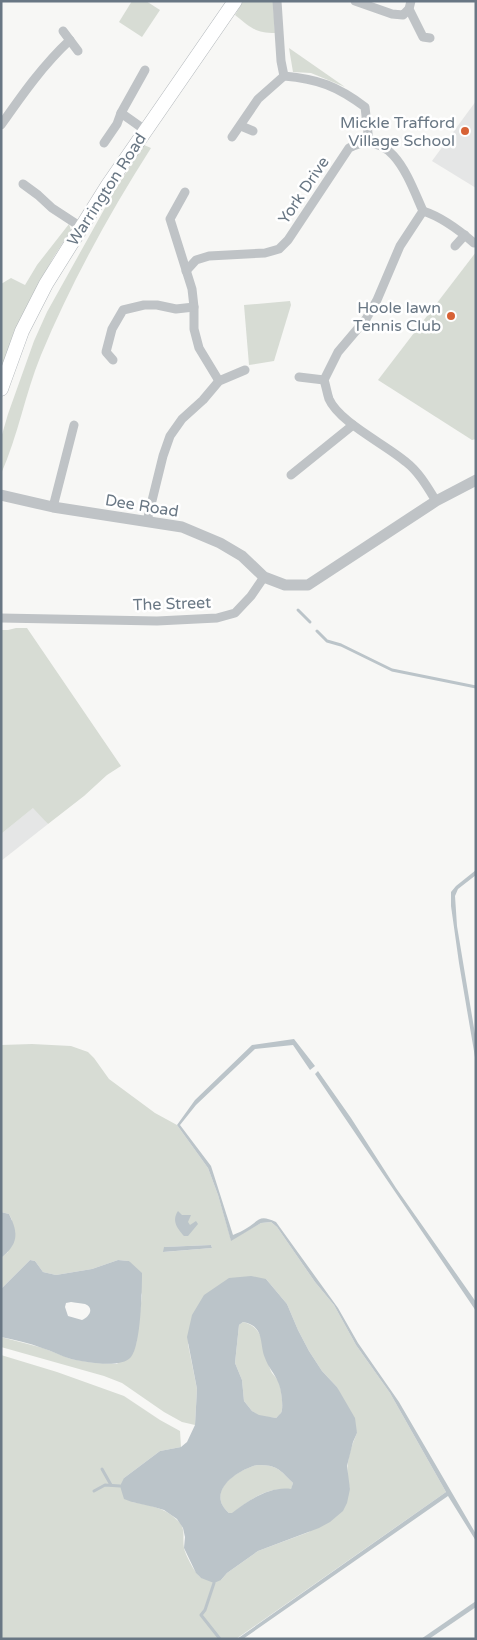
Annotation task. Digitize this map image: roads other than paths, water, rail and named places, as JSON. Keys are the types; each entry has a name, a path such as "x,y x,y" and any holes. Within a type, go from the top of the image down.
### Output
{"main road":[{"name":"Warrington Road","path":"1,389 22,331 46,284 80,227 234,1"}],"street":[{"path":"277,1 281,61 284,76"},
{"path":"355,1 392,14 402,15 410,5"},
{"path":"410,5 423,39"},
{"path":"63,31 78,51"},
{"path":"1,125 30,84 53,56 70,40"},
{"path":"104,142 117,124 120,113 145,70"},
{"path":"232,137 258,99 284,76 306,78 326,83 360,103 365,108 369,142 380,144 391,151 410,182 423,211 432,214 474,243"},
{"path":"120,113 145,130"},
{"path":"241,126 252,131"},
{"name":"York Drive","path":"186,271 196,260 209,256 266,253 279,249 288,240 349,148 369,142"},
{"path":"22,184 80,227"},
{"path":"185,192 170,219 192,289 194,330 199,348 219,381"},
{"path":"423,211 400,246 377,300 366,319 338,352 324,380 329,400 340,414 353,426 389,448 408,463 436,501"},
{"path":"455,246 465,235"},
{"path":"113,360 106,352 112,329 123,310 144,305 157,305 176,309 194,306"},
{"path":"147,521 163,456 170,436 182,419 203,400 219,381 245,370"},
{"path":"299,377 324,380"},
{"path":"53,507 74,425"},
{"path":"291,475 353,426"},
{"path":"264,577 285,585 308,585 436,501 476,480"},
{"name":"Dee Road","path":"1,495 53,507 182,527 220,543 242,556 264,577"},
{"name":"The Street","path":"1,618 157,621 217,618 235,613 251,596 264,577"}],"waterway":[{"path":"298,610 310,622"},
{"path":"317,631 327,641 341,645 392,670 476,687"},
{"path":"102,1469 111,1485"},
{"path":"94,1491 105,1485 120,1486"},
{"path":"214,1583 205,1610 201,1615 220,1639"}],"place":[{"name":"Mickle Trafford Village School","path":"465,131"},
{"name":"Hoole lawn Tennis Club","path":"451,316"}]}
